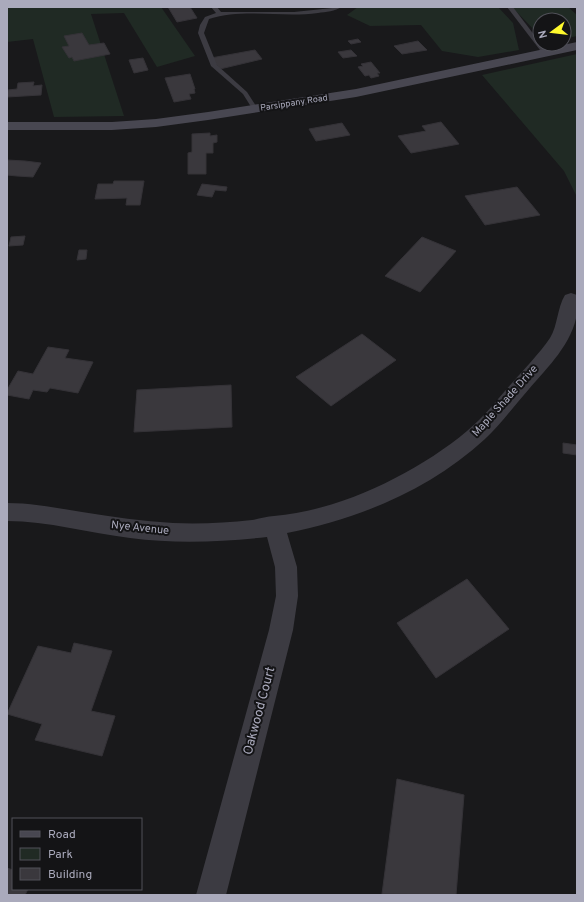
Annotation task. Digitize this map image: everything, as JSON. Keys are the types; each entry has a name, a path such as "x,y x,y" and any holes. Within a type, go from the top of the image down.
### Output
{"main road":[{"name":"Parsippany Road","path":"7,126 112,126 156,123 356,93 577,46"}],"street":[{"name":"Maple Shade Drive","path":"274,525 298,522 342,510 383,494 428,470 467,443 498,412 558,341 566,324 571,299"},
{"name":"Nye Avenue","path":"7,512 26,512 139,530 195,533 241,531 274,525"},
{"name":"Oakwood Court","path":"211,895 281,630 286,596 286,567 274,525"}],"lane":[{"path":"214,7 219,14"},
{"path":"255,109 245,92 214,66 201,33 207,18 219,14 272,14 317,11 338,7"},
{"path":"510,7 544,53"}],"green space":[{"path":"7,7 161,7 195,56 157,67 124,13 91,14 124,116 54,117 33,39 7,42"},
{"path":"358,7 498,7 513,23 519,50 478,57 442,51 421,25 370,26 347,15"},
{"path":"512,7 568,7 577,15 577,36 572,37 572,12 532,12 532,28"},
{"path":"577,54 577,197 564,171 482,75"}],"building":[{"path":"168,7 190,7 197,18 177,22"},
{"path":"82,33 89,45 104,43 110,54 74,61 72,57 69,58 62,47 69,46 64,36"},
{"path":"358,39 361,42 351,44 348,41"},
{"path":"418,41 427,50 402,54 394,46"},
{"path":"255,50 262,59 220,69 211,58"},
{"path":"351,50 357,56 343,58 338,52"},
{"path":"143,58 148,70 134,73 129,60"},
{"path":"371,62 380,73 377,73 379,76 371,78 369,75 365,76 358,67 363,66 361,64"},
{"path":"190,74 195,93 189,94 191,99 174,102 165,78"},
{"path":"34,82 33,86 42,85 41,95 7,97 8,90 17,89 18,83"},
{"path":"441,122 459,144 411,153 398,136 426,131 422,126"},
{"path":"342,123 350,135 316,141 309,129"},
{"path":"210,133 210,136 217,135 217,142 213,143 213,153 206,153 206,174 188,174 188,153 192,152 192,134"},
{"path":"7,160 41,163 33,177 17,176 7,175"},
{"path":"114,181 144,181 140,205 126,205 127,198 95,199 98,184 113,184"},
{"path":"202,184 227,187 226,191 215,190 212,197 197,195"},
{"path":"517,187 540,215 485,225 465,196"},
{"path":"25,236 23,245 9,246 11,237"},
{"path":"422,237 456,251 420,292 385,276"},
{"path":"79,250 87,250 86,259 77,260"},
{"path":"362,334 396,360 331,406 296,377"},
{"path":"48,347 69,350 65,358 93,362 78,393 50,388 47,392 33,390 29,399 7,395 7,390 18,371 33,374"},
{"path":"231,385 232,427 134,432 137,390"},
{"path":"563,443 577,445 577,455 563,453"},
{"path":"467,579 509,629 436,678 397,623"},
{"path":"74,643 112,651 91,711 115,716 102,756 35,740 42,724 7,714 38,646 71,653"},
{"path":"397,779 464,795 456,895 382,894"},
{"path":"7,868 12,870 12,890 28,890 25,895 7,895"}]}
